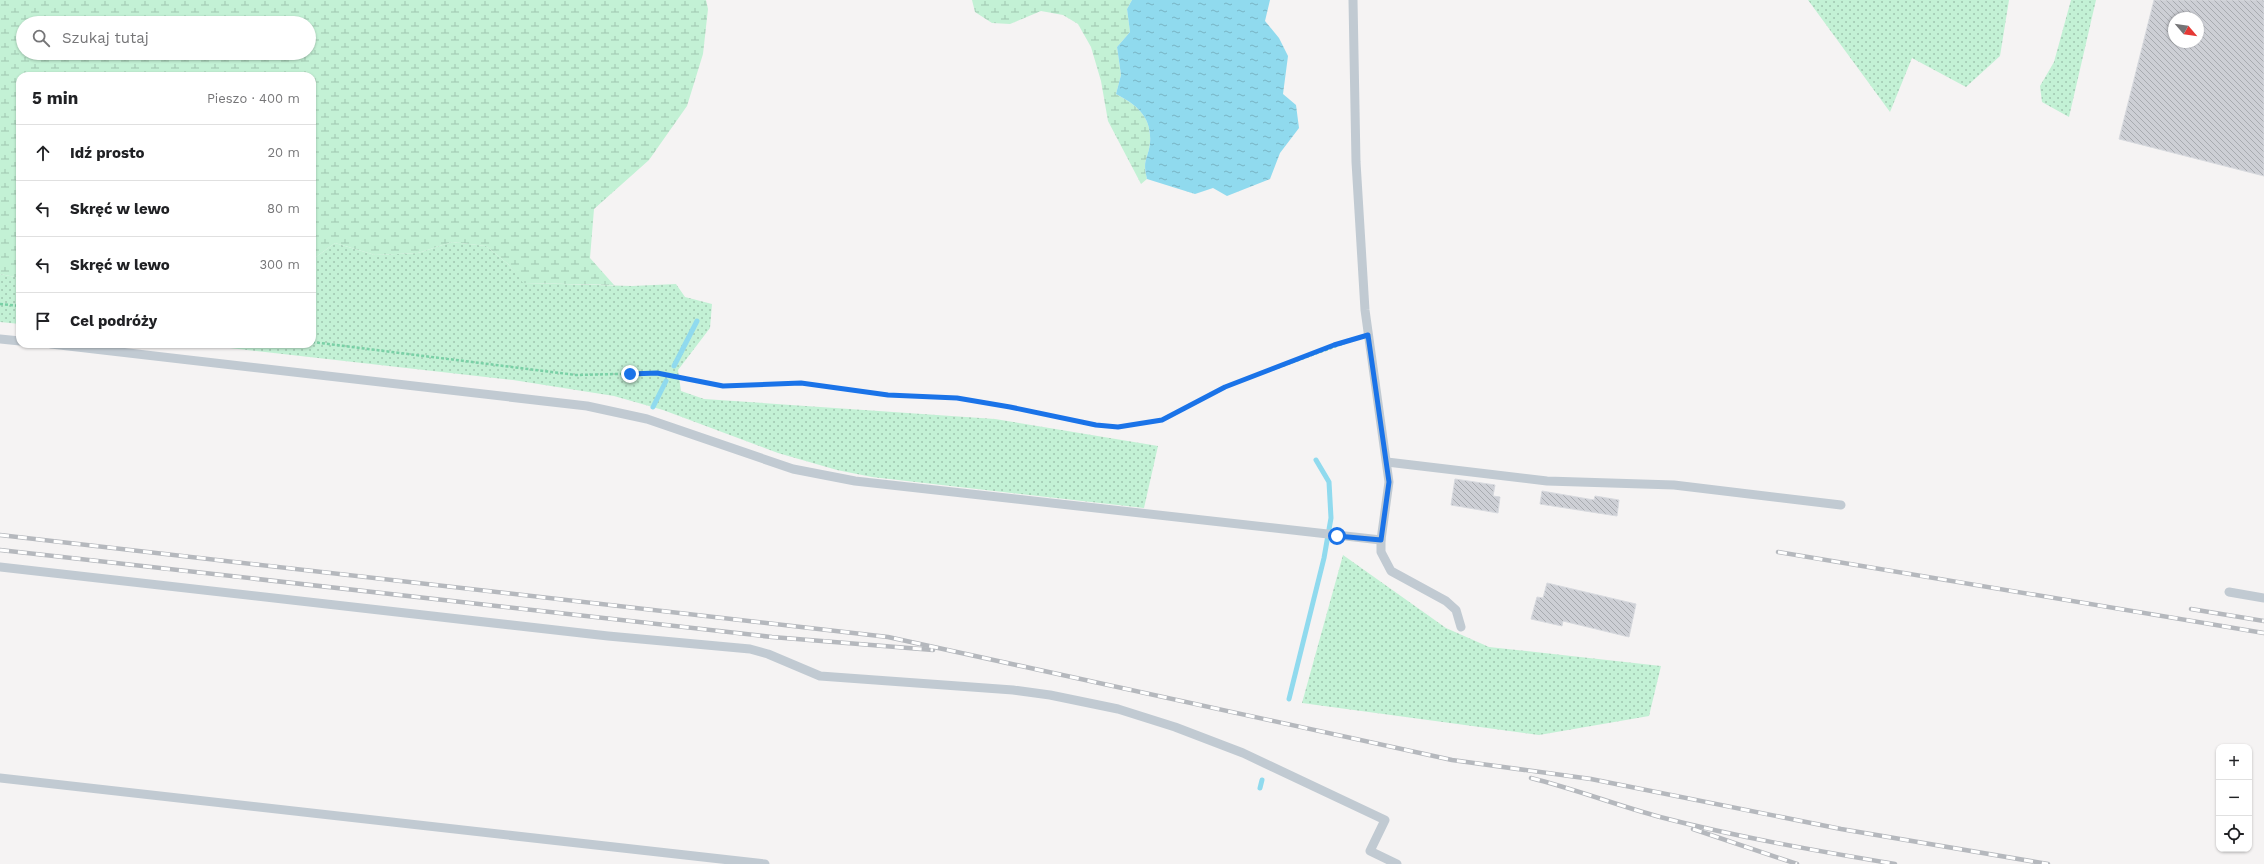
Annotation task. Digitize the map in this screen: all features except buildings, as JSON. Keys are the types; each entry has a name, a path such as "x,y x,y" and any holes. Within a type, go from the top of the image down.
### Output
{"lane":[{"path":"1353,0 1356,162 1368,335 1389,482 1381,540 1385,562 1390,571 1446,602 1456,610 1461,627"},
{"path":"0,339 16,341"},
{"path":"86,348 587,406 647,419 765,460 822,476 855,481 1320,535 1381,540"},
{"path":"1387,462 1547,481 1674,485 1841,505"},
{"path":"0,567 608,636 750,649 768,654 820,676 1012,690 1082,701 1146,717 1243,753 1385,820 1370,851 1397,864"},
{"path":"2229,592 2264,598"},
{"path":"0,778 765,864"}],"path":[{"path":"0,304 16,306"},
{"path":"316,342 576,375 657,373 723,386 801,383 888,395 957,398 1010,407 1096,425 1118,427 1162,420 1225,387 1334,345 1368,335"}],"green space":[{"path":"0,0 706,0 708,9 703,54 687,106 649,160 594,209 590,258 614,285 523,283 508,264 486,246 452,242 418,253 375,255 335,243 316,257 316,72 16,72 16,277 0,274"},
{"path":"972,0 1132,0 1127,9 1130,32 1117,47 1121,75 1116,94 1137,107 1146,119 1150,134 1150,143 1145,167 1147,179 1141,184 1108,121 1101,81 1091,47 1078,24 1063,15 1041,11 1010,24 992,23 975,12"},
{"path":"1808,0 2009,0 2000,56 1966,87 1912,58 1890,112"},
{"path":"2071,0 2096,0 2069,117 2042,102 2040,86 2054,62"},
{"path":"452,242 486,246 508,264 524,283 632,286 676,284 685,297 712,304 710,328 678,370 681,391 704,399 995,419 1158,446 1144,508 872,477 837,470 778,453 663,410 614,396 513,380 229,348 316,348 316,257 335,243 375,255 418,253"},
{"path":"0,274 16,277 16,324 0,322"},
{"path":"1343,555 1446,628 1489,647 1661,666 1649,716 1539,735 1302,703"}],"water":[{"path":"1132,0 1270,0 1265,21 1279,38 1288,56 1283,94 1296,105 1299,128 1280,153 1270,179 1227,196 1213,188 1195,194 1147,179 1145,167 1150,143 1150,134 1146,119 1137,107 1116,94 1121,75 1117,47 1130,32 1127,9"}],"waterway":[{"path":"674,366 697,321"},
{"path":"653,407 666,381"},
{"path":"1289,699 1324,558 1331,518 1329,482 1316,460"},
{"path":"1260,788 1262,780"}],"railway":[{"path":"0,535 888,637 1452,760 1591,779 1841,829 2048,864"},
{"path":"0,550 772,637 933,650"},
{"path":"1778,552 2264,633"},
{"path":"2191,609 2264,621"},
{"path":"1531,778 1660,817 1718,831 1895,864"},
{"path":"1693,829 1797,864"}],"route":[{"path":"630,374 657,373 723,386 801,383 888,395 957,398 1010,407 1096,425 1118,427 1162,420 1225,387 1279,368 1334,345 1368,335 1389,482 1381,540 1337,536"}]}
